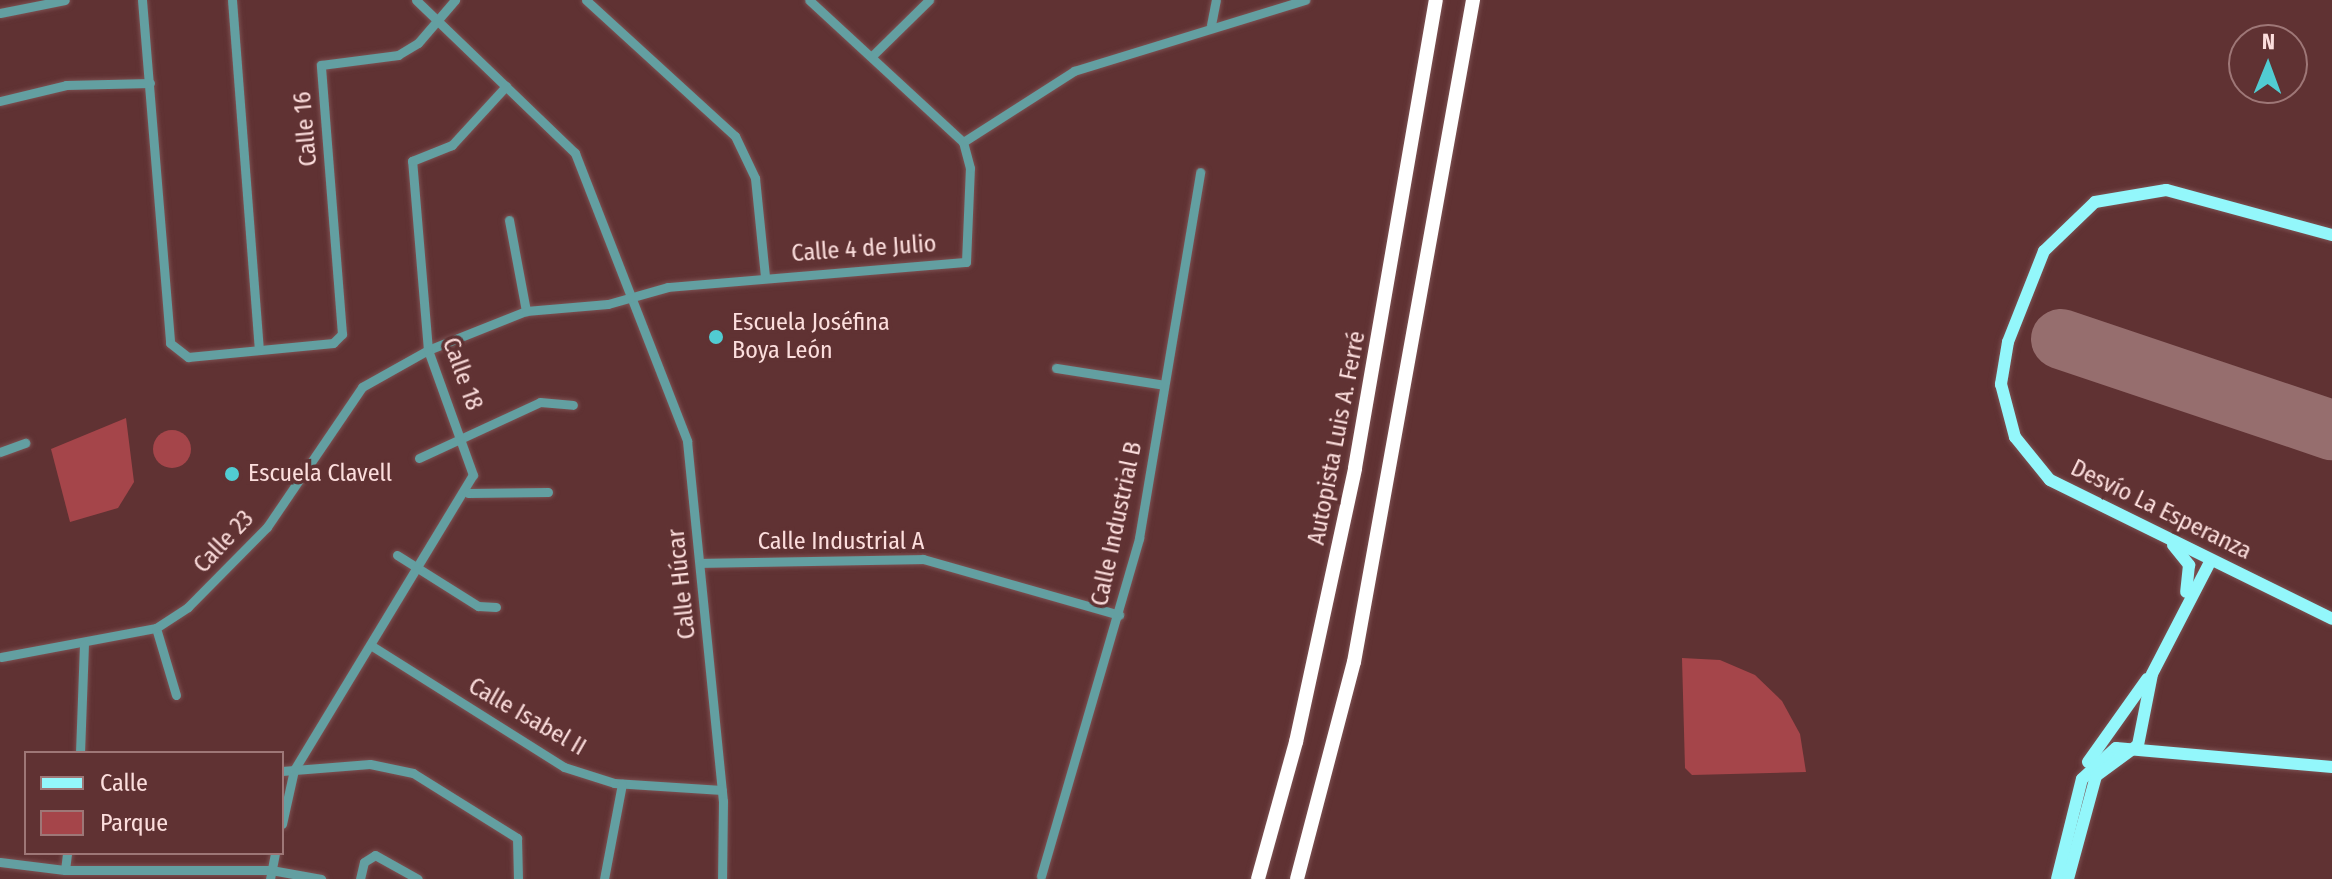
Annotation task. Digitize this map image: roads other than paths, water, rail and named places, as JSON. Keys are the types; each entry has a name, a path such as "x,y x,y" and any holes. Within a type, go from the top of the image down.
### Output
{"highway":[{"name":"Autopista Luis A. Ferré","path":"1258,879 1296,742 1355,468 1436,0"},
{"path":"1297,879 1354,662 1473,0"},
{"path":"1306,879 1309,839"}],"main road":[{"name":"Desvío La Esperanza","path":"2332,235 2180,193 2137,190 2083,209 2044,251 2002,370 2015,437 2050,480 2332,619"},
{"path":"2161,536 2189,565 2182,607"},
{"path":"2057,879 2086,772 2152,674 2182,607 2211,560"},
{"path":"2068,879 2096,776 2138,745 2152,674"},
{"path":"2086,772 2110,750 2138,745 2332,767"}],"street":[{"path":"0,13 29,2 65,0"},
{"path":"142,0 170,343 188,357 259,350 232,0"},
{"name":"Calle Húcar","path":"416,0 506,86 582,166 628,297 687,441 722,790 722,879"},
{"path":"438,19 455,0"},
{"path":"586,0 735,136 755,178 765,276"},
{"path":"809,0 963,142 1074,71 1211,25 1305,0"},
{"path":"872,56 929,0"},
{"path":"1211,25 1216,0"},
{"name":"Calle 16","path":"259,350 333,343 342,334 321,65 398,55 438,19"},
{"path":"0,101 66,85 150,83"},
{"name":"Calle 18","path":"284,815 294,770 468,493 473,463 428,350 412,161 452,145 506,86"},
{"name":"Calle 4 de Julio","path":"628,297 765,276 966,262 970,168 963,142"},
{"name":"Calle Industrial B","path":"1041,876 1119,615 1164,385 1200,172"},
{"path":"509,220 526,311"},
{"name":"Calle 23","path":"156,628 242,557 362,387 428,350 526,311 628,297"},
{"path":"1056,368 1164,385"},
{"path":"419,458 463,434 540,402 573,405"},
{"path":"0,452 25,443"},
{"path":"468,493 548,492"},
{"path":"397,555 478,606 496,607"},
{"name":"Calle Industrial A","path":"700,563 923,559 1119,615"},
{"path":"0,663 0,655 84,644 156,628 176,695"},
{"path":"80,751 84,644"},
{"name":"Calle Isabel II","path":"372,646 564,767 622,784 722,790"},
{"path":"284,771 370,764 413,773 517,838 518,879"},
{"path":"604,879 622,784"},
{"path":"65,870 67,855"},
{"path":"270,875 275,855"},
{"path":"360,879 364,862 375,855 418,879"},
{"path":"0,862 65,870 321,879"}],"place":[{"name":"Escuela Joséfina Boya León","path":"716,337"},
{"name":"Escuela Clavell","path":"232,474"}]}
